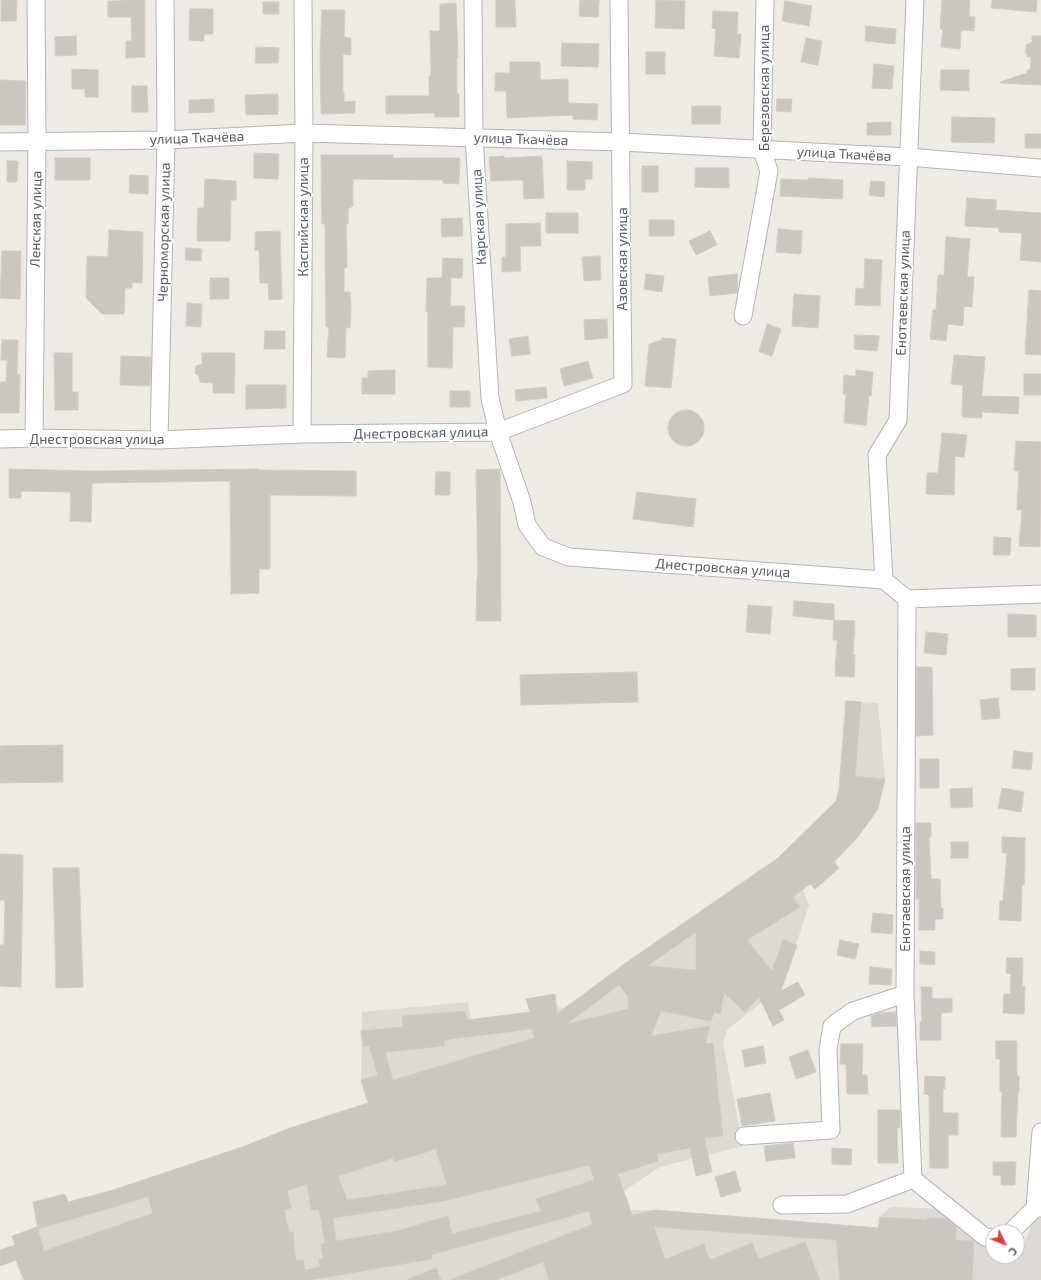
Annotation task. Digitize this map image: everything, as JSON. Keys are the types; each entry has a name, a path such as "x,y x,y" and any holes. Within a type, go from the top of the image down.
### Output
{"street":[{"name":"Ленская улица","path":"34,438 37,141 36,0"},
{"name":"Черноморская улица","path":"159,440 166,140 165,0"},
{"name":"Каспийская улица","path":"302,434 304,133 303,0"},
{"name":"Карская улица","path":"473,0 474,137 490,398 498,432"},
{"name":"Азовская улица","path":"498,432 623,384 619,0"},
{"name":"Березовская улица","path":"742,316 769,171 762,150 765,0"},
{"name":"Енотаевская улица","path":"884,580 877,455 898,420 915,0"},
{"name":"улица Ткачёва","path":"0,142 166,140 304,133 474,137 621,142 908,157 1041,168"},
{"name":"Днестровская улица","path":"0,439 34,438 159,440 302,434 498,432 522,502 527,524 543,547 569,557 884,580"},
{"path":"884,580 907,599 1041,594"},
{"name":"Енотаевская улица","path":"907,599 905,994 913,1178"},
{"path":"744,1136 832,1130 828,1050 832,1026 853,1010 905,994"},
{"path":"1020,1224 1038,1208 1041,1132"},
{"path":"782,1205 847,1204 913,1178 985,1237"}],"shaded area":[{"path":"846,701 878,703 885,779 878,809 858,837 834,861 839,868 815,889 810,884 803,889 809,905 783,985 727,1030 723,1042 743,1146 660,1167 624,1191 630,1210 656,1210 878,1228 879,1217 891,1207 946,1209 974,1240 985,1242 985,1264 1025,1264 1025,1242 1036,1213 1041,1213 1041,1280 21,1280 22,1277 16,1260 0,1266 0,1250 15,1245 12,1236 37,1227 33,1202 65,1194 68,1202 110,1191 368,1103 361,1080 362,1012 468,1002 471,1020 529,1012 526,999 555,994 556,1007 564,1008 627,962 778,858 836,801 839,788"}],"building":[{"path":"1,0 17,0 16,21 1,21"},
{"path":"145,0 145,57 126,58 126,41 132,41 131,17 108,17 108,1"},
{"path":"496,0 515,0 516,27 496,27"},
{"path":"580,0 599,0 598,17 579,16"},
{"path":"656,0 685,1 684,29 655,28"},
{"path":"942,0 970,0 969,16 975,17 974,31 961,30 960,49 941,47 943,29 940,29"},
{"path":"992,0 1037,0 1036,12 991,8"},
{"path":"785,1 812,6 809,26 782,21"},
{"path":"263,2 279,2 279,14 263,14"},
{"path":"456,3 458,58 457,94 459,94 459,117 435,117 435,113 386,114 386,96 429,96 429,76 431,76 430,31 440,31 440,4"},
{"path":"190,9 213,9 213,34 204,34 204,41 189,40"},
{"path":"322,10 345,10 344,37 351,38 351,55 343,54 343,92 344,102 355,101 355,113 321,114 320,54"},
{"path":"713,11 738,12 737,34 741,34 739,58 714,56 716,29 712,28"},
{"path":"866,26 896,29 895,44 865,41"},
{"path":"76,36 77,55 55,56 55,37"},
{"path":"1032,36 1041,36 1041,85 1000,83 1027,73 1027,70 1030,70 1031,57 1027,57 1026,45 1032,42"},
{"path":"806,38 822,41 818,65 801,62"},
{"path":"562,43 599,44 598,67 561,66"},
{"path":"256,47 279,48 278,63 255,63"},
{"path":"646,52 665,52 665,74 646,74"},
{"path":"510,62 540,62 540,80 568,79 568,103 598,104 597,120 573,119 573,115 507,118 506,91 495,91 495,73 510,73"},
{"path":"874,64 894,66 892,89 872,88"},
{"path":"72,69 98,70 98,97 85,97 85,89 72,89"},
{"path":"941,70 969,70 969,91 940,90"},
{"path":"0,80 26,81 25,125 0,125"},
{"path":"132,86 147,86 148,112 132,112"},
{"path":"278,94 278,114 246,115 245,95"},
{"path":"214,99 214,112 189,113 189,100"},
{"path":"777,99 792,99 791,112 776,111"},
{"path":"692,106 721,106 720,124 692,124"},
{"path":"952,117 995,118 994,143 951,142"},
{"path":"891,122 891,135 867,135 867,123"},
{"path":"1025,134 1041,134 1041,148 1025,148"},
{"path":"254,153 279,154 278,179 254,178"},
{"path":"321,155 393,155 393,158 460,158 459,184 443,183 443,180 353,179 353,206 348,209 348,224 346,224 347,268 344,268 344,292 350,292 351,305 350,328 346,327 345,358 327,357 329,327 326,327 325,224 322,224"},
{"path":"504,156 504,158 542,156 544,198 524,199 523,180 491,181 489,157"},
{"path":"55,158 90,158 90,180 55,180"},
{"path":"7,161 18,161 17,182 7,182"},
{"path":"567,161 592,162 592,179 585,179 585,190 567,190"},
{"path":"642,166 658,166 658,192 642,192"},
{"path":"695,168 729,168 729,188 695,187"},
{"path":"130,175 148,176 148,194 129,193"},
{"path":"809,178 843,180 842,199 780,196 781,179 808,180"},
{"path":"205,179 236,181 236,200 231,200 230,241 197,241 198,208 204,208"},
{"path":"871,181 885,182 884,197 869,195"},
{"path":"967,198 996,200 996,210 1041,213 1041,262 1020,260 1022,233 999,232 999,228 965,226"},
{"path":"546,213 578,213 578,233 546,233"},
{"path":"462,218 463,236 442,237 441,219"},
{"path":"649,220 674,220 674,236 649,236"},
{"path":"540,223 541,246 520,246 521,271 502,272 502,257 506,257 506,224"},
{"path":"778,229 802,231 801,254 776,252"},
{"path":"109,230 143,232 142,283 132,282 132,288 125,288 124,314 102,314 86,298 87,256 108,257"},
{"path":"280,231 282,299 269,300 268,283 260,283 259,250 255,250 255,232"},
{"path":"710,231 717,245 696,255 689,241"},
{"path":"946,237 970,239 967,277 974,277 972,307 964,306 963,326 948,324 946,341 930,339 933,310 936,310 938,275 944,275"},
{"path":"186,248 202,249 201,261 185,260"},
{"path":"2,251 21,251 20,299 0,298"},
{"path":"600,256 601,280 584,281 582,257"},
{"path":"443,258 463,259 462,278 451,278 450,306 465,306 464,327 453,327 452,368 428,367 428,312 426,312 427,278 442,278"},
{"path":"865,259 882,260 880,306 855,305 856,288 864,289"},
{"path":"646,274 664,276 662,292 644,289"},
{"path":"737,274 737,293 710,296 708,277"},
{"path":"210,278 229,278 229,299 210,299"},
{"path":"1029,290 1041,291 1041,355 1025,354"},
{"path":"794,294 820,296 818,328 792,326"},
{"path":"187,303 202,304 201,327 186,326"},
{"path":"607,319 608,338 585,340 584,320"},
{"path":"767,324 781,329 772,356 759,352"},
{"path":"265,331 285,331 285,349 264,349"},
{"path":"855,335 879,336 877,351 854,349"},
{"path":"528,336 530,354 512,356 509,339"},
{"path":"662,338 676,339 671,388 645,386 649,344 662,340"},
{"path":"2,340 18,340 17,375 20,375 19,413 0,413 0,382 6,382 7,360 1,360"},
{"path":"54,353 72,353 72,392 78,392 78,410 55,410"},
{"path":"202,353 235,353 234,393 213,393 213,383 200,382 199,376 195,373 196,366 202,364"},
{"path":"954,355 985,357 982,396 1019,397 1018,414 982,412 982,418 962,417 963,385 951,384"},
{"path":"121,356 151,357 150,386 120,385"},
{"path":"588,361 593,378 564,386 560,369"},
{"path":"395,370 395,394 362,394 362,378 368,378 368,371"},
{"path":"856,370 873,372 866,425 844,423 846,395 843,394 844,375 856,376"},
{"path":"1024,374 1041,374 1041,395 1024,395"},
{"path":"246,385 286,385 286,408 246,409"},
{"path":"546,387 547,398 516,401 515,390"},
{"path":"450,391 470,391 470,407 450,407"},
{"path":"686,410 696,413 701,418 704,428 701,438 696,443 686,446 676,443 671,438 668,428 671,418 676,413"},
{"path":"942,433 967,435 964,457 955,456 954,495 926,494 927,473 938,473"},
{"path":"1016,441 1041,442 1040,547 1019,546 1022,510 1017,510 1019,471 1014,471"},
{"path":"9,469 92,471 258,469 356,471 356,496 270,495 270,569 259,569 259,593 231,594 230,481 92,483 91,522 70,521 71,492 21,491 21,498 9,498"},
{"path":"500,469 501,621 476,621 478,577 476,470"},
{"path":"436,472 450,472 450,495 435,495"},
{"path":"637,492 696,499 693,527 633,519"},
{"path":"994,537 1011,538 1010,555 993,555"},
{"path":"794,601 834,604 834,620 793,616"},
{"path":"748,605 772,607 770,634 746,632"},
{"path":"1008,614 1036,615 1036,637 1008,637"},
{"path":"834,620 855,621 853,655 855,655 854,677 835,676 837,640 833,640"},
{"path":"926,632 948,634 946,655 924,653"},
{"path":"917,667 932,667 933,735 916,736"},
{"path":"1035,668 1035,690 1011,690 1011,669"},
{"path":"637,672 638,702 521,705 520,675"},
{"path":"998,698 1000,718 982,720 980,700"},
{"path":"846,701 861,702 855,776 885,779 878,809 858,837 834,862 839,868 815,889 810,884 793,897 800,907 747,940 772,971 783,940 797,945 781,991 798,982 805,995 779,1010 784,1020 773,1026 759,997 745,1012 724,993 720,1014 714,1012 711,1021 661,1011 651,1036 710,1026 705,1044 713,1043 723,1136 704,1138 712,1172 696,1176 690,1148 656,1154 658,1161 618,1174 632,1215 656,1210 879,1228 879,1217 927,1220 927,1218 947,1219 956,1227 956,1240 974,1241 972,1280 840,1280 836,1240 654,1227 665,1259 704,1244 710,1260 752,1243 759,1259 805,1242 820,1280 549,1280 543,1262 496,1280 449,1280 593,1224 589,1211 431,1255 432,1259 310,1280 24,1280 16,1260 0,1266 0,1250 15,1245 12,1236 37,1227 44,1251 153,1213 148,1197 38,1229 33,1202 65,1194 68,1202 110,1191 245,1146 290,1128 368,1103 361,1080 378,1075 369,1046 363,1047 361,1031 403,1027 402,1016 465,1011 467,1020 530,1012 526,999 555,994 557,1014 627,962 778,858 836,801 839,788","holes":["696,932 696,970 647,966","619,985 628,996 628,1009 567,1024","532,1029 534,1038 393,1080 385,1052 445,1046 444,1040","436,1149 447,1185 347,1200 338,1176 393,1158 394,1162","590,1165 594,1180 536,1199 541,1211 452,1234 448,1216 397,1231 336,1241 333,1218 444,1201","307,1184 311,1210 319,1209 325,1243 321,1244 323,1259 319,1259 320,1267 305,1270 303,1260 296,1261 293,1232 289,1232 284,1210 291,1208 287,1191"]},
{"path":"63,745 63,782 0,783 0,746"},
{"path":"1014,751 1033,753 1031,770 1012,768"},
{"path":"920,759 939,759 939,788 920,788"},
{"path":"972,788 973,807 951,808 950,789"},
{"path":"1002,788 1024,792 1021,812 998,808"},
{"path":"916,823 931,823 931,837 929,837 931,879 940,879 941,908 943,908 943,919 935,919 935,930 919,930 919,899 916,899"},
{"path":"1002,837 1025,838 1025,869 1024,885 1022,885 1021,921 999,920 1000,901 1003,901 1007,853 1002,853"},
{"path":"951,842 968,842 968,858 951,858"},
{"path":"0,854 23,855 21,987 0,986 0,945 4,945 5,900 0,900"},
{"path":"53,868 79,868 83,987 56,988"},
{"path":"873,913 893,915 892,934 871,932"},
{"path":"840,940 859,944 855,959 837,955"},
{"path":"920,951 935,952 935,965 920,964"},
{"path":"1007,958 1023,958 1022,986 1025,986 1024,1014 1003,1013 1004,994 1010,994 1011,974 1006,973"},
{"path":"870,967 892,969 891,985 869,984"},
{"path":"921,987 932,987 932,999 952,998 952,1012 941,1013 941,1040 920,1040 920,1022 922,1022"},
{"path":"896,1012 896,1026 872,1027 871,1016 880,1013"},
{"path":"996,1041 1017,1041 1017,1076 1019,1076 1019,1092 1016,1137 1001,1137 1002,1092 1000,1092 1000,1059 996,1059"},
{"path":"841,1044 863,1044 862,1075 867,1075 868,1094 847,1094 846,1064 840,1064"},
{"path":"763,1046 766,1063 745,1067 742,1050"},
{"path":"808,1050 816,1072 796,1079 789,1057"},
{"path":"925,1076 945,1077 945,1089 943,1089 943,1113 958,1113 958,1135 948,1135 948,1168 930,1168 929,1095 924,1094"},
{"path":"770,1093 775,1121 742,1126 737,1099"},
{"path":"878,1110 900,1110 900,1128 897,1128 898,1163 878,1163"},
{"path":"793,1143 795,1158 766,1161 764,1146"},
{"path":"832,1148 852,1149 851,1165 832,1164"},
{"path":"993,1162 1016,1162 1015,1185 1001,1185 1001,1176 993,1175"},
{"path":"735,1171 741,1191 721,1197 715,1177"},
{"path":"436,1268 441,1280 408,1280 408,1279"}]}
